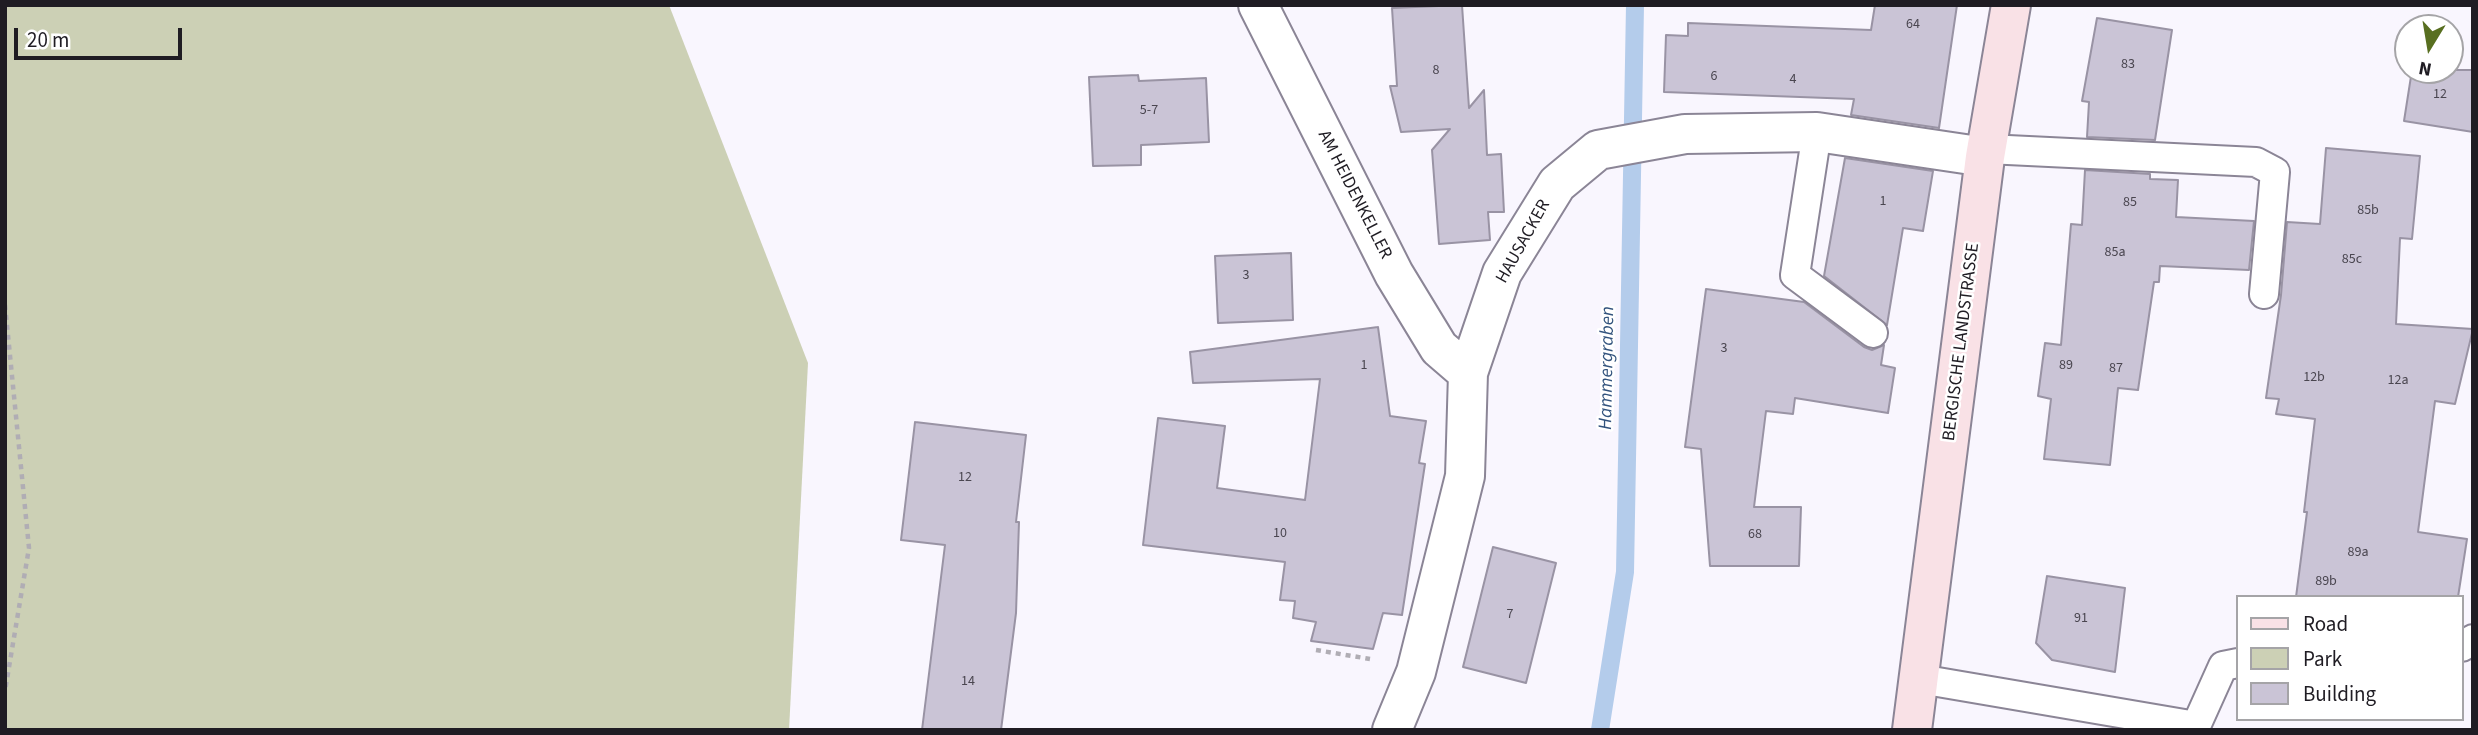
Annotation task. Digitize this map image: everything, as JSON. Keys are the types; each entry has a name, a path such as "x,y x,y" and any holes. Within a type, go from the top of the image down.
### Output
{"main road":[{"name":"BERGISCHE LANDSTRASSE","path":"1912,730 1986,153 2011,5"}],"street":[{"name":"AM HEIDENKELLER","path":"1258,5 1394,274 1439,348 1468,373"},
{"name":"HAUSACKER","path":"1392,730 1416,673 1465,476 1468,373 1502,273 1557,184 1598,150 1685,134 1817,132 1986,153"}],"lane":[{"path":"1817,132 1796,275 1873,333"},
{"path":"1986,153 2256,162 2275,173 2264,294"},
{"path":"1920,679 2196,726 2223,666 2236,663"}],"path":[{"path":"5,305 29,548 5,691"},
{"path":"1315,650 1382,661"}],"green space":[{"path":"5,5 669,5 808,363 789,730 5,730"}],"building":[{"path":"1462,5 1469,108 1484,90 1487,155 1501,154 1504,212 1488,212 1490,240 1439,244 1432,150 1450,129 1401,132 1390,86 1397,86 1392,8"},
{"path":"1875,5 1957,5 1939,128 1851,115 1854,99 1664,92 1666,35 1688,36 1688,23 1871,30"},
{"path":"2097,18 2172,30 2155,140 2087,137 2089,102 2082,101"},
{"path":"2464,70 2473,70 2473,132 2404,121 2410,84 2464,84"},
{"path":"1138,75 1139,81 1206,78 1209,142 1141,145 1141,165 1093,166 1089,77"},
{"path":"2326,148 2420,156 2412,239 2400,238 2396,324 2473,329 2455,404 2435,401 2418,532 2467,539 2458,595 2296,595 2315,419 2276,414 2279,399 2266,398 2281,295 2287,222 2320,224"},
{"path":"1845,158 1933,171 1923,231 1903,228 1887,325 1824,276"},
{"path":"2085,170 2150,174 2150,179 2178,180 2176,217 2254,221 2249,270 2160,266 2159,282 2154,282 2138,390 2118,388 2110,465 2044,459 2051,399 2038,396 2045,343 2061,345 2071,224 2082,225"},
{"path":"1291,253 1293,320 1218,323 1215,256"},
{"path":"1706,289 1804,302 1864,347 1872,350 1884,345 1881,365 1895,368 1888,413 1795,398 1793,414 1766,411 1754,507 1801,507 1799,566 1710,566 1701,449 1685,447"},
{"path":"1378,327 1390,416 1426,421 1419,463 1425,464 1402,615 1383,613 1373,649 1311,641 1316,622 1293,618 1295,601 1280,600 1285,562 1143,545 1158,418 1225,426 1217,488 1305,500 1320,379 1193,383 1190,352"},
{"path":"915,422 1026,435 1016,522 1019,522 1016,613 1001,730 922,730 945,545 901,540"},
{"path":"1493,547 1556,563 1526,683 1463,667"},
{"path":"2047,576 2125,588 2115,672 2052,660 2036,643"}],"waterway":[{"name":"Hammergraben","path":"1600,730 1625,572 1635,5"}]}
